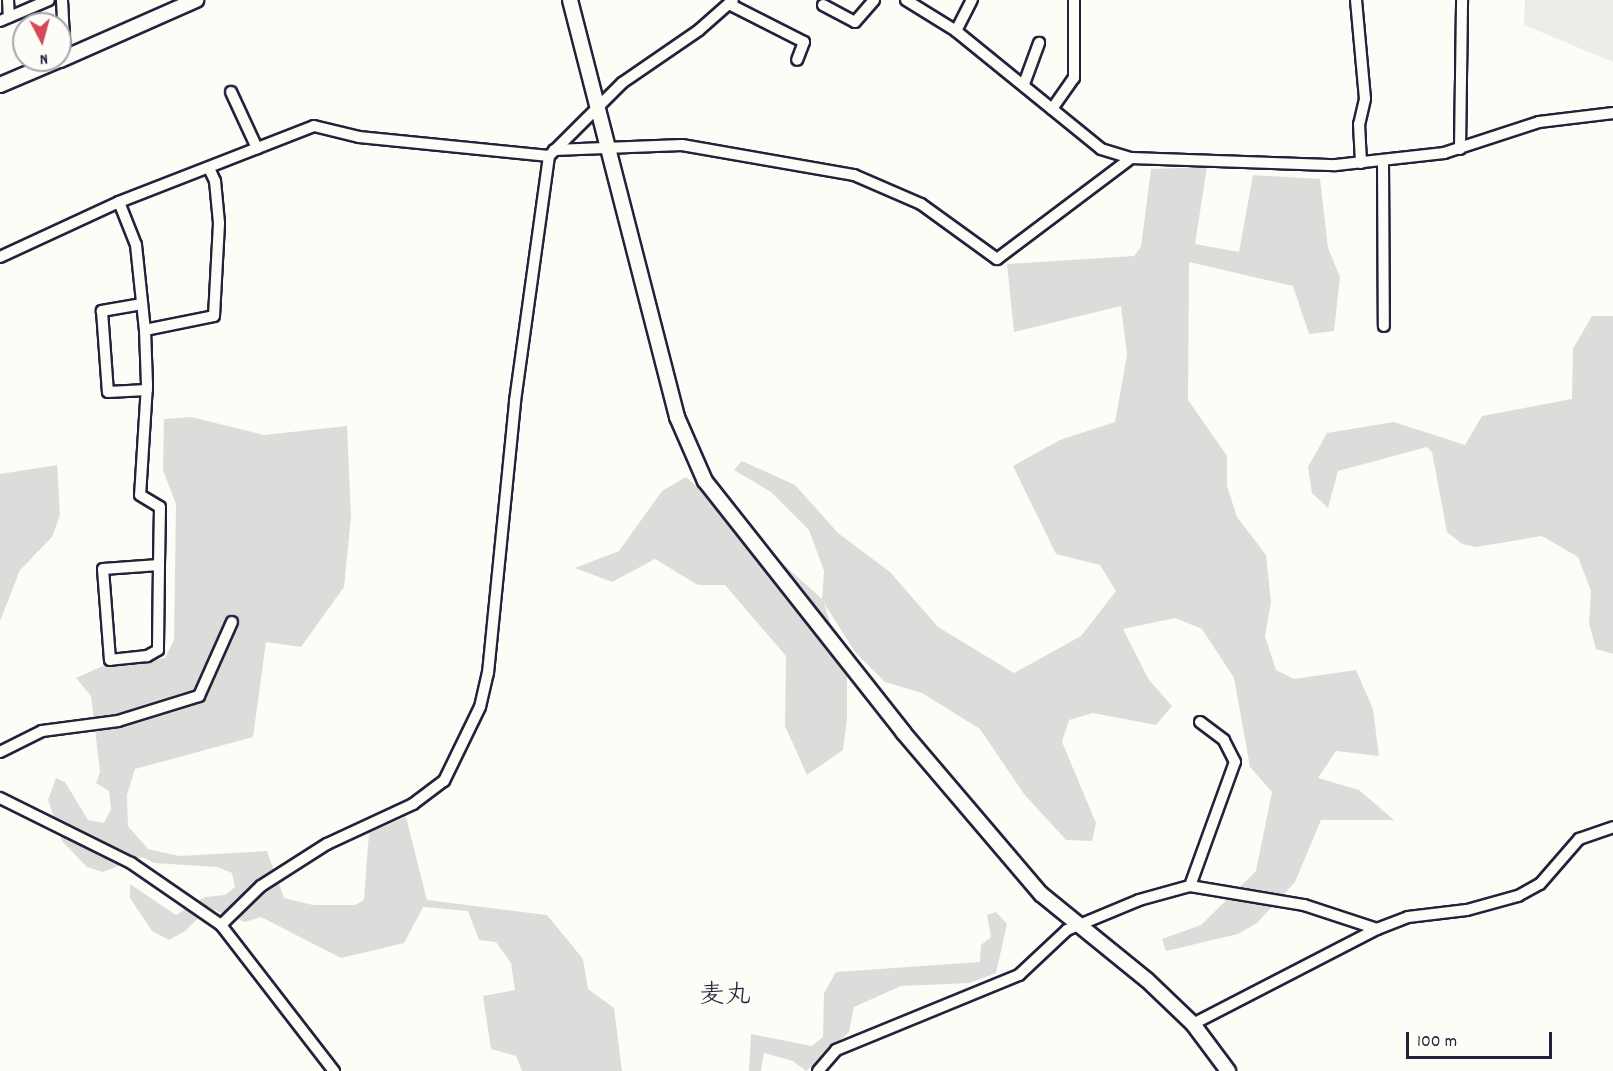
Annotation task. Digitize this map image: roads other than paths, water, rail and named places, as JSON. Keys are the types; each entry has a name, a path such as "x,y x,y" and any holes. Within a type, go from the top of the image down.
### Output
{"street":[{"path":"5,19 8,0"},
{"path":"5,19 49,0"},
{"path":"72,54 196,0"},
{"path":"570,0 677,417 705,481 903,732 1041,894 1147,980 1193,1024 1228,1071"},
{"path":"823,5 855,22 874,0"},
{"path":"906,0 956,31 1024,84 1101,149 1131,158 1296,167 1383,161 1460,149 1539,122 1613,113"},
{"path":"956,31 972,0"},
{"path":"1052,109 1074,78 1074,2 1061,0"},
{"path":"1356,0 1365,99 1359,124 1361,163"},
{"path":"1460,149 1462,0"},
{"path":"221,925 261,886 327,844 434,791 444,781 480,707 493,644 515,401 552,153 631,76 731,2 804,42 797,60"},
{"path":"1024,84 1039,43"},
{"path":"0,85 30,72"},
{"path":"231,92 257,148"},
{"path":"0,257 119,202 315,126 359,137 552,153 682,145 854,175 921,204 997,259 1131,158"},
{"path":"1383,161 1384,326"},
{"path":"145,330 214,316 219,224 215,181 208,168"},
{"path":"119,202 136,245 145,330 147,390 140,495 160,507 158,650 147,656 110,660 103,569 159,565"},
{"path":"142,304 102,311 108,392 147,390"},
{"path":"0,752 42,731 118,721 199,696 232,622"},
{"path":"1190,886 1235,762 1224,740 1200,722"},
{"path":"0,798 131,863 221,925 333,1071"},
{"path":"1193,1024 1377,929 1408,917 1467,910 1518,896 1540,884 1579,839 1613,827"},
{"path":"818,1071 836,1050 1019,975 1053,939 1078,925 1139,900 1190,886 1304,904 1377,929"}],"district":[{"name":"麦丸","path":"725,997"}]}
